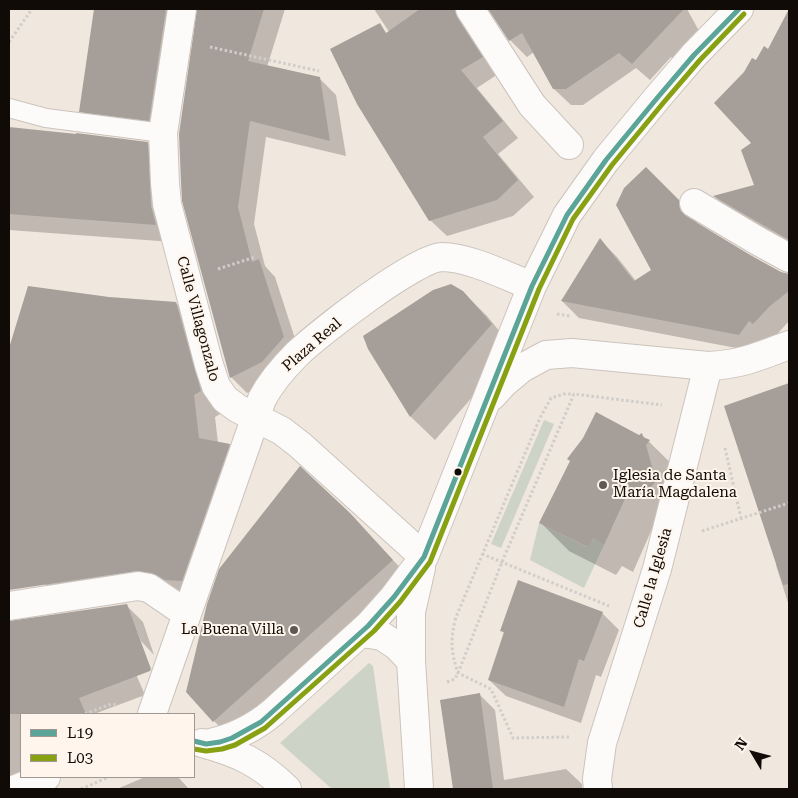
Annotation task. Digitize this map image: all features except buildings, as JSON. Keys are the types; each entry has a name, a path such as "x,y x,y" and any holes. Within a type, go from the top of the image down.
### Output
{"street":[{"name":"Calle Villagonzalo","path":"182,9 163,133 167,204 216,386 225,399 256,418"},
{"path":"470,9 532,106 569,144"},
{"path":"419,789 410,661 411,612 424,557 532,286 567,215 606,160 694,55 739,9"},
{"path":"694,203 758,242 789,258"},
{"name":"Plaza Real","path":"256,418 262,399 272,380 297,354 395,279 429,259 441,257 461,259 532,286"},
{"path":"519,318 523,334 533,346 546,355"},
{"path":"486,403 516,373 546,355 572,354 708,366 728,366 789,345"},
{"name":"Calle la Iglesia","path":"598,789 597,779 602,743 657,569 708,366"},
{"path":"152,713 256,418 282,431 300,444 424,557"},
{"path":"200,743 232,738 261,722 362,633 394,597 424,557"},
{"path":"9,606 138,586 149,588 187,614"},
{"path":"362,633 382,636 397,646 410,661"},
{"path":"250,728 245,738 244,748 250,760"},
{"path":"200,743 250,760 273,776 287,789"},
{"path":"16,789 44,778"}],"lane":[{"path":"9,108 46,118 163,133"}],"path":[{"path":"9,42 32,9"},
{"path":"177,39 319,71"},
{"path":"572,736 513,738 491,689 458,674 452,656 452,634 456,617 536,427 551,398 564,394 574,394 671,406"},
{"path":"442,683 455,679 458,674 502,562 574,394"},
{"path":"722,440 741,518"},
{"path":"700,532 789,503"},
{"path":"482,554 614,608"},
{"path":"81,789 107,778"}],"shaded area":[{"path":"544,420 554,424 501,548 491,544"},
{"path":"539,523 587,547 593,538 604,545 584,588 530,560"},
{"path":"369,663 373,666 390,789 332,789 280,743"}],"transit line":[{"name":"L19","path":"195,741 206,744 220,742 232,738 261,722 368,626 394,597 424,557 532,286 567,215 606,160 658,97 694,55 739,9"},
{"name":"L03","path":"195,749 206,751 222,749 235,745 265,728 374,631 400,602 430,562 539,289 573,219 612,165 664,102 700,60 744,14"}],"place":[{"name":"Iglesia de Santa María Magdalena","path":"603,485"},
{"name":"La Buena Villa","path":"294,630"}]}
